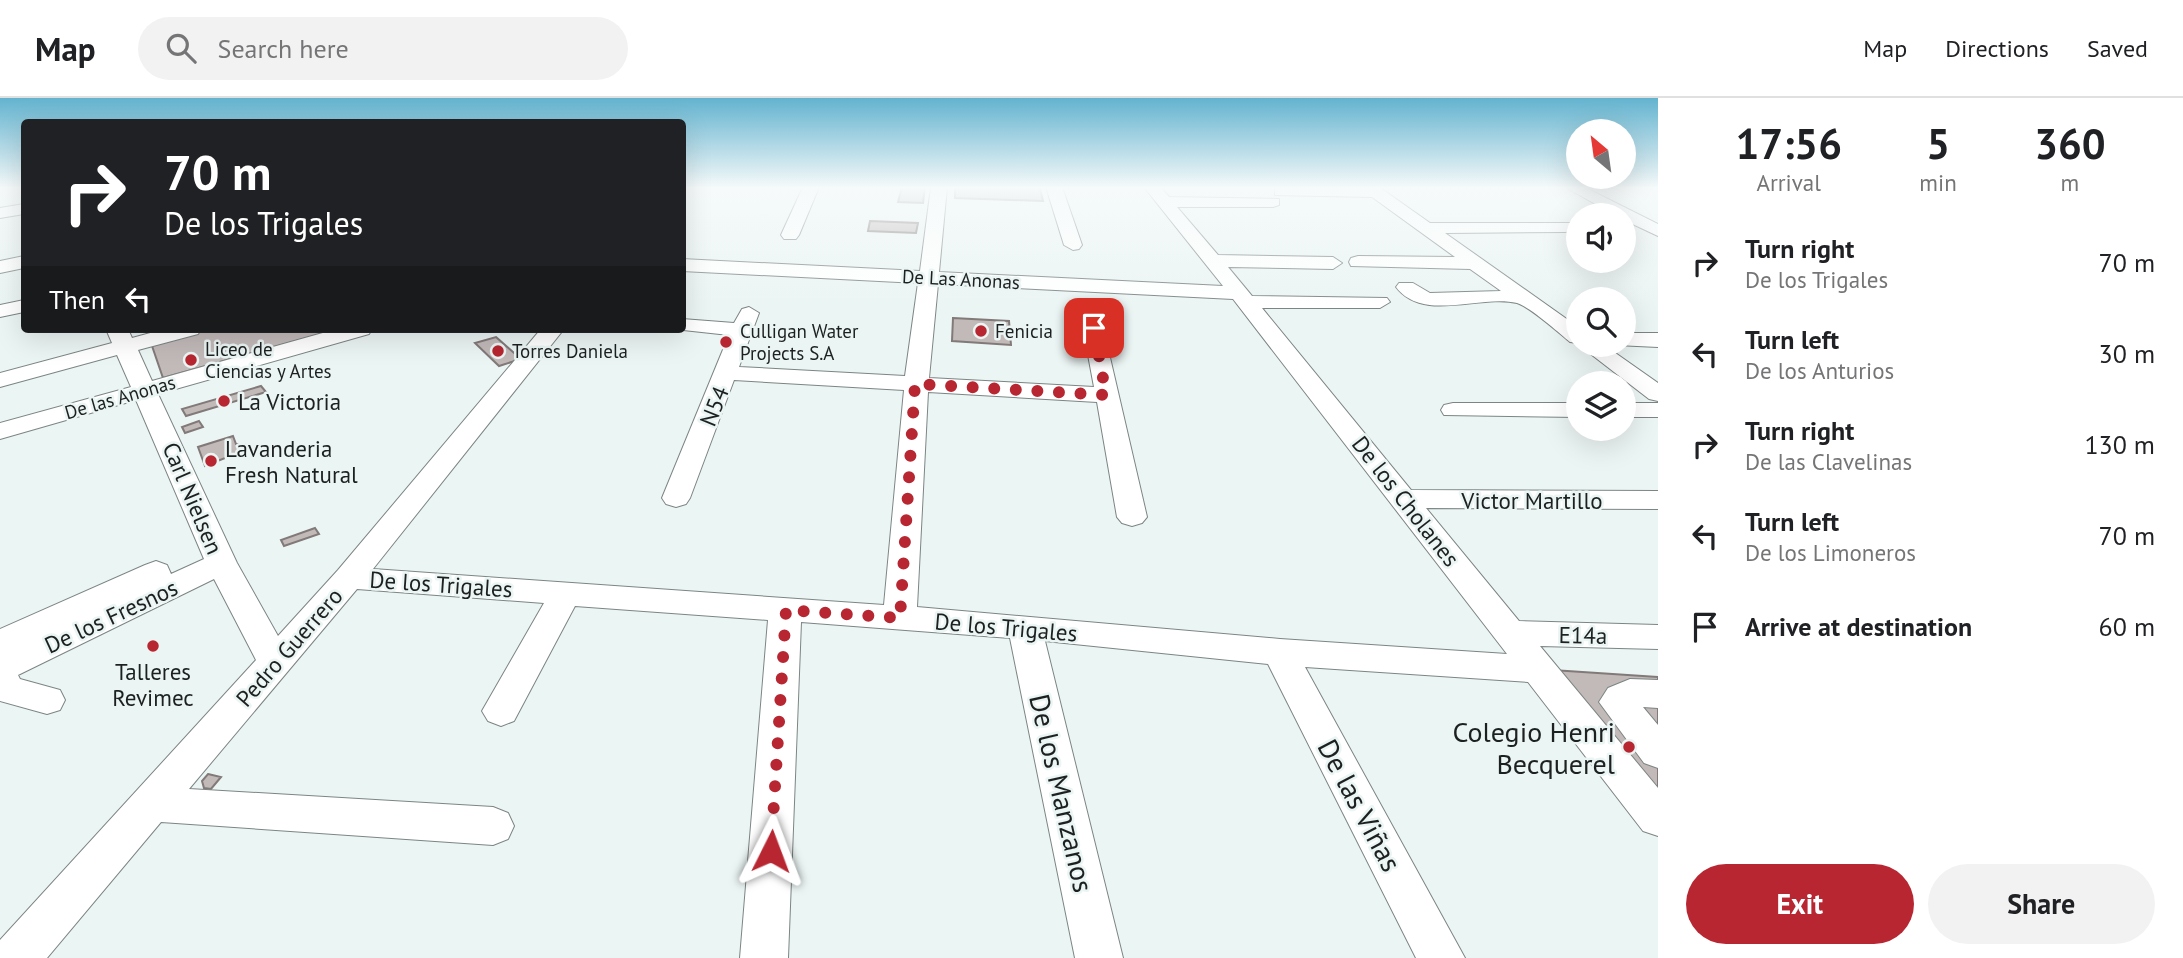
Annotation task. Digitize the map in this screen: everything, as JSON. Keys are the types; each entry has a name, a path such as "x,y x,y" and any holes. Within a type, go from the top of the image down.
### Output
{"street":[{"path":"790,234 793,227"},
{"path":"900,618 915,384 935,227"},
{"path":"1067,227 1073,245"},
{"name":"De los Cholanes","path":"1185,227 1406,499 1508,634 1658,818"},
{"path":"1426,227 1566,327"},
{"path":"1206,252 1308,244"},
{"path":"1206,252 1333,263"},
{"path":"1359,262 1474,263"},
{"path":"0,267 21,263"},
{"name":"De Las Anonas","path":"686,265 1243,298 1380,302"},
{"path":"1406,287 1426,299 1522,297"},
{"path":"0,311 21,307"},
{"name":"N54","path":"676,498 746,322 686,326"},
{"path":"1094,328 1132,517"},
{"path":"0,380 121,338 159,333"},
{"name":"De las Anonas","path":"0,431 347,333"},
{"name":"Pedro Guerrero","path":"16,958 349,578 550,333"},
{"name":"Carl Nielsen","path":"121,338 217,554 275,663"},
{"path":"1608,357 1658,394"},
{"path":"727,373 1106,395"},
{"path":"1453,410 1566,410"},
{"path":"1636,410 1658,410"},
{"name":"Victor Martillo","path":"1406,499 1658,500"},
{"name":"De los Fresnos","path":"0,643 217,554"},
{"name":"De los Fresnos","path":"0,668 217,554"},
{"name":"De los Trigales","path":"349,578 1025,627 1280,652 1537,669"},
{"path":"501,711 565,594"},
{"path":"764,958 786,610"},
{"name":"De los Manzanos","path":"1025,627 1099,958"},
{"name":"E14a","path":"1508,634 1658,636"},
{"name":"De las Viñas","path":"1280,652 1441,958"},
{"path":"0,675 8,690 47,700"},
{"path":"1658,694 1622,695 1617,702 1658,752"},
{"path":"152,804 492,826"}],"building":[{"path":"869,227 917,227 916,233 868,231"},
{"name":"Fenicia","path":"953,318 1009,321 1011,345 952,341"},
{"name":"Liceo de Ciencias y Artes","path":"190,333 325,333 163,378 151,343"},
{"name":"Torres Daniela","path":"496,337 521,359 499,366 475,343"},
{"name":"La Victoria","path":"261,386 266,392 186,416 182,409"},
{"path":"199,421 203,427 185,433 182,427"},
{"path":"233,436 236,444 245,444 248,449 205,466 198,447"},
{"path":"315,528 319,534 284,546 281,540"},
{"name":"Colegio Henri Becquerel","path":"1537,669 1658,677 1658,817"},
{"path":"208,774 221,777 211,789 204,788 202,781"}],"place":[{"name":"Fenicia","path":"981,331"},
{"name":"Culligan Water Projects S.A","path":"726,342"},
{"name":"Torres Daniela","path":"498,351"},
{"name":"Liceo de Ciencias y Artes","path":"191,360"},
{"name":"La Victoria","path":"224,401"},
{"name":"Lavanderia Fresh Natural","path":"211,461"},
{"name":"Talleres Revimec","path":"153,646"},
{"name":"Colegio Henri Becquerel","path":"1629,747"}],"route":[{"path":"771,851 786,610 900,618 915,384 1106,395 1094,328"}]}
